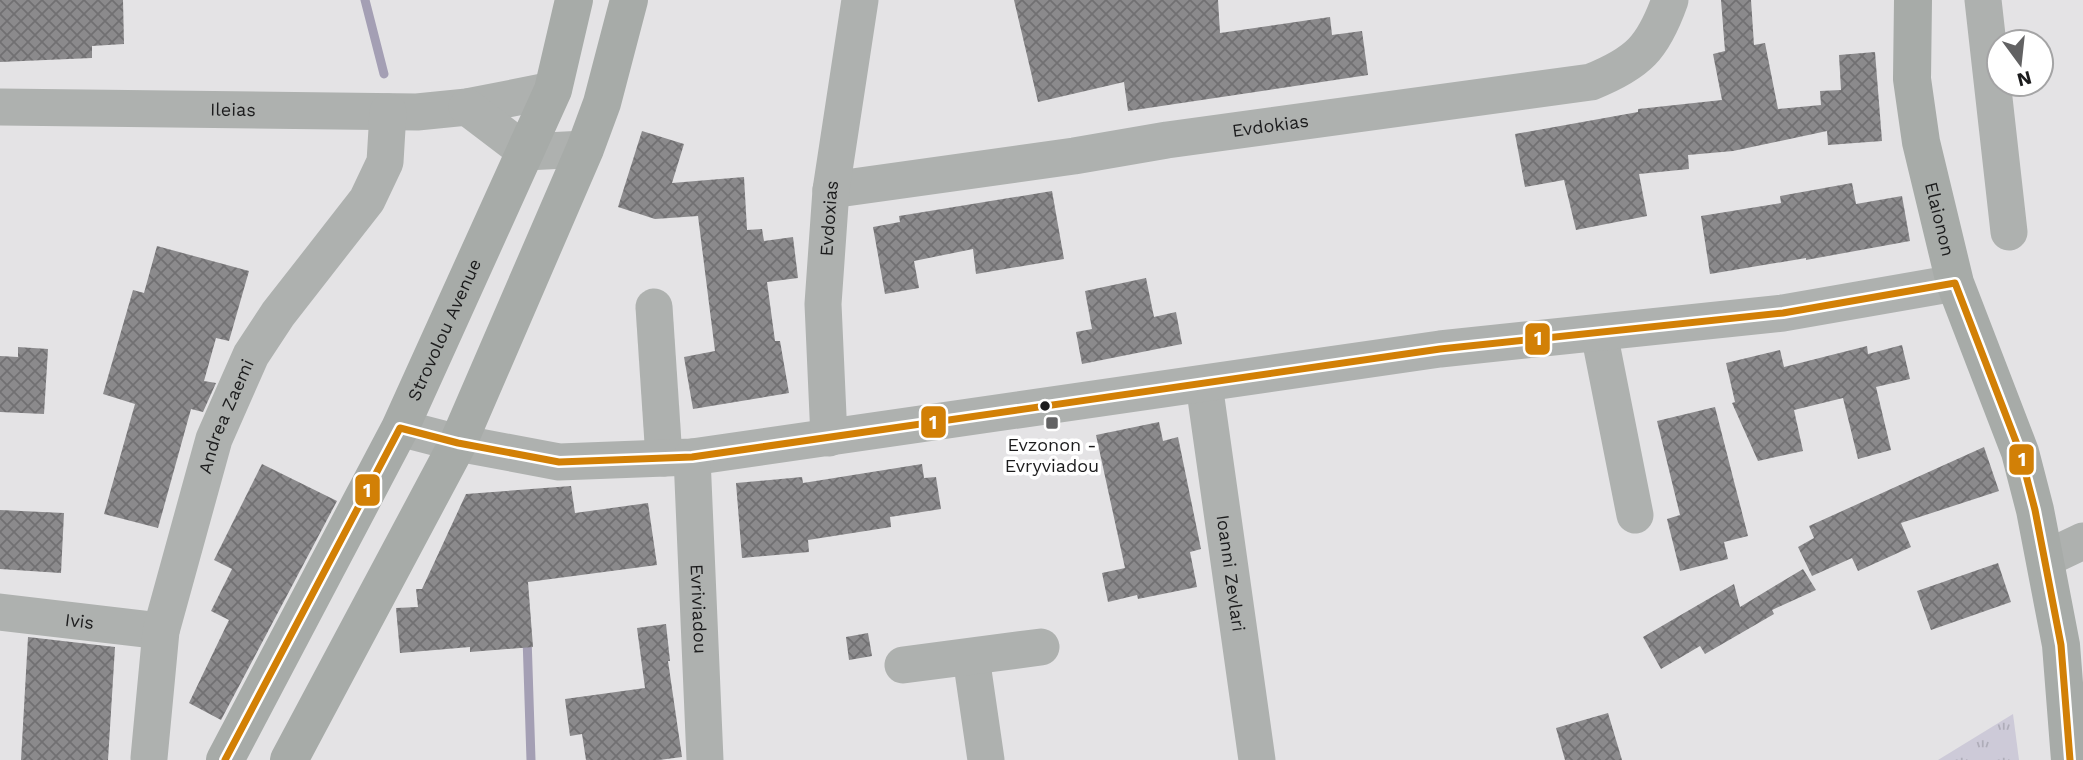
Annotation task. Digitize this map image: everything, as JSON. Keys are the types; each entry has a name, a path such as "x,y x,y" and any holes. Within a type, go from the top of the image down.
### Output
{"main road":[{"name":"Strovolou Avenue","path":"225,760 400,428 553,90 574,0"},
{"path":"289,760 458,443 585,149 602,103 629,0"},
{"name":"Elaionon","path":"1913,0 1912,79 1916,113 1955,283 2020,452 2035,510 2061,645 2070,760"}],"street":[{"name":"Evdoxias","path":"829,438 823,304 831,190 860,0"},
{"name":"Evdokias","path":"831,190 1074,156 1167,140 1591,82 1621,70 1643,53 1662,22 1670,0"},
{"path":"1983,0 2009,232"},
{"name":"Ileias","path":"0,107 388,112 467,107 553,90"},
{"path":"467,107 526,152 585,149"},
{"name":"Andrea Zaemi","path":"149,758 161,631 214,439 251,355 278,314 367,200 385,162 388,112"},
{"path":"400,428 458,443 559,462 678,458 1440,349 1783,313 1955,283"},
{"name":"Evriviadou","path":"654,307 678,458 705,760"},
{"path":"1599,334 1635,516"},
{"name":"Ioanni Zevlari","path":"1204,384 1257,760"},
{"path":"2045,559 2083,541"},
{"name":"Ivis","path":"0,612 161,631"},
{"path":"903,665 1041,647"},
{"path":"971,657 986,760"}],"green space":[{"path":"2013,714 2019,760 1938,760"}],"building":[{"path":"0,0 123,0 124,44 92,46 92,58 0,62"},
{"path":"1014,0 1218,0 1220,33 1330,17 1332,35 1362,31 1368,75 1128,111 1124,82 1038,102"},
{"path":"1721,0 1751,0 1754,45 1765,43 1778,109 1821,105 1820,91 1841,90 1839,55 1875,52 1882,141 1828,145 1827,131 1733,151 1688,155 1689,169 1639,174 1647,216 1576,230 1564,180 1525,187 1515,134 1638,112 1638,109 1722,100 1713,54 1725,51"},
{"path":"642,131 684,144 672,183 744,177 747,230 762,229 764,241 793,237 798,278 767,282 775,341 780,341 789,393 693,409 684,357 715,351 698,216 655,219 618,207"},
{"path":"1852,183 1856,204 1902,196 1910,241 1710,274 1701,216 1781,203 1780,196"},
{"path":"1052,191 1064,259 976,274 973,249 914,261 919,288 885,294 873,227 900,222 899,216"},
{"path":"157,246 249,271 229,341 216,338 204,381 216,383 203,412 191,409 158,528 104,514 135,404 103,394 133,290 144,293"},
{"path":"1146,278 1154,317 1176,312 1182,344 1082,364 1076,332 1092,329 1085,291"},
{"path":"1902,345 1910,379 1876,387 1891,450 1858,459 1843,398 1794,410 1803,451 1758,461 1732,403 1735,402 1726,363 1780,350 1784,367 1867,346 1868,354"},
{"path":"18,347 48,349 44,414 0,412 0,356 18,357"},
{"path":"1715,407 1748,536 1724,542 1728,559 1680,571 1667,519 1680,515 1657,421"},
{"path":"1159,422 1163,441 1178,437 1201,549 1190,552 1197,587 1108,602 1102,573 1125,568 1096,435"},
{"path":"1984,447 1999,491 1901,523 1911,547 1858,571 1852,558 1812,576 1798,547 1814,538 1809,526"},
{"path":"262,464 337,501 221,720 189,703 229,620 211,611 232,569 214,560"},
{"path":"922,464 924,478 936,477 941,509 890,517 891,527 808,540 809,552 742,558 736,483 802,477 803,483"},
{"path":"571,486 575,513 648,503 657,565 528,582 533,647 470,652 470,647 400,653 396,608 418,607 416,589 422,589 466,494"},
{"path":"0,510 64,513 61,573 0,569"},
{"path":"1998,563 2011,602 1931,630 1917,591"},
{"path":"1803,569 1816,590 1772,610 1774,614 1705,654 1700,646 1661,669 1643,637 1734,584 1740,607"},
{"path":"666,624 668,661 682,757 659,760 586,760 582,734 570,736 565,699 645,688 637,628"},
{"path":"868,633 872,656 849,660 846,637"},
{"path":"28,637 115,647 108,760 21,760"},
{"path":"1608,713 1622,760 1565,760 1556,728"}],"waterway":[{"path":"365,0 384,74"},
{"path":"527,637 531,760"}],"transit line":[{"name":"1","path":"225,760 400,428 458,443 559,462 692,457 1440,349 1783,313 1955,283 2020,452 2035,510 2061,645 2070,760"}],"place":[{"name":"Evzonon - Evryviadou","path":"1052,423"}]}
